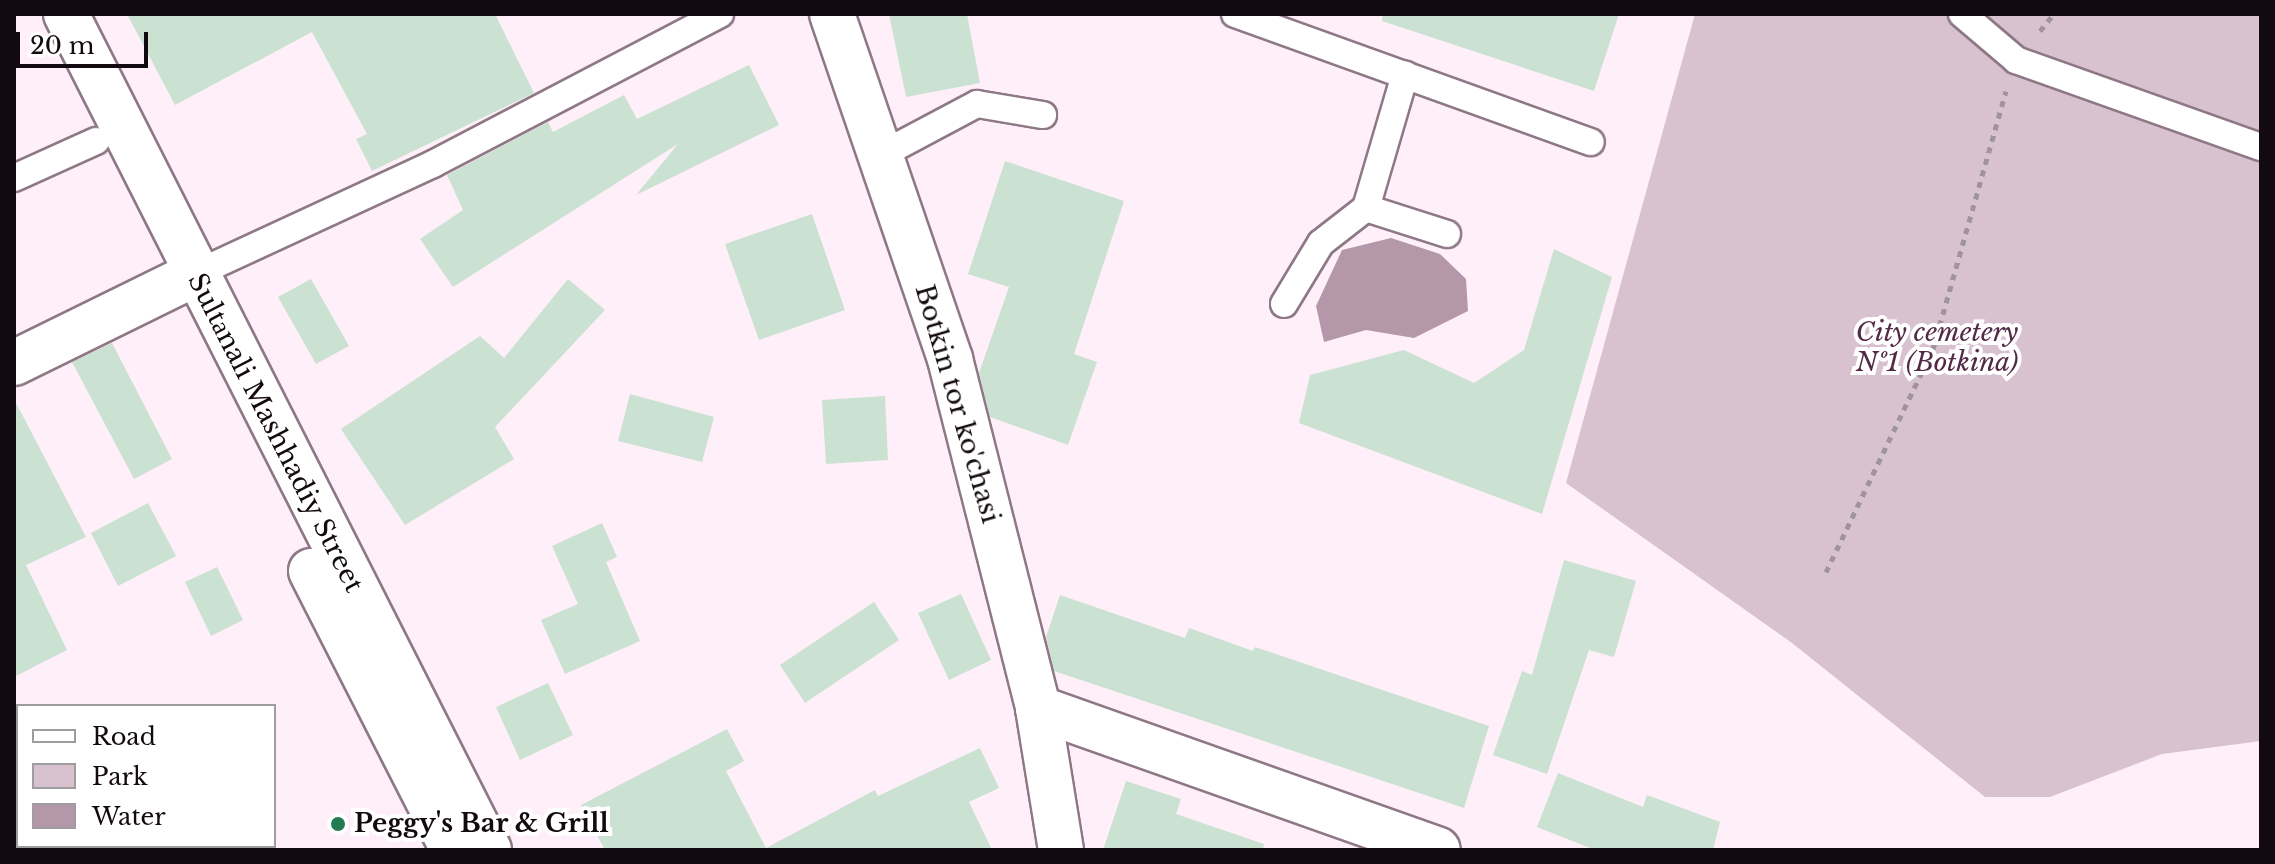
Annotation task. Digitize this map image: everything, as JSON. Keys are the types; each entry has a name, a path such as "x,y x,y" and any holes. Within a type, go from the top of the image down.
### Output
{"street":[{"name":"Sultаnali Mashhadiy Street","path":"34,14 96,141 181,282 489,850"},
{"name":"Sultаnali Mashhadiy Street","path":"66,14 181,282 453,850"},
{"name":"Botkin tor ko'chasi","path":"832,14 950,359 1038,708 1061,850"},
{"path":"14,363 181,282"},
{"path":"1038,708 1438,850"}],"lane":[{"path":"181,282 433,164 720,14"},
{"path":"1235,14 1591,142"},
{"path":"1962,14 2016,60 2261,147"},
{"path":"1284,304 1321,243 1366,208 1405,75"},
{"path":"879,156 977,104 1043,115"},
{"path":"14,178 96,141"},
{"path":"1366,208 1447,234"}],"path":[{"path":"1826,572 1933,349 2016,60"}],"green space":[{"name":"City cemetery №1 (Botkina)","path":"1695,14 2261,14 2261,741 2162,754 2050,797 1985,797 1792,643 1566,483"}],"water":[{"path":"1391,238 1440,254 1466,279 1468,311 1414,338 1366,330 1324,342 1316,306 1342,250"}],"building":[{"path":"127,14 495,14 534,93 372,171 356,139 367,134 312,32 175,105"},
{"path":"889,14 967,14 980,83 906,97"},
{"path":"1383,14 1619,14 1594,91 1382,21"},
{"path":"749,65 779,125 636,195 678,144 453,287 420,239 463,210 447,175 548,122 553,132 624,95 637,119"},
{"path":"1005,161 1124,201 1074,354 1097,362 1068,445 990,417 979,373 1009,287 968,274"},
{"path":"812,214 845,310 759,340 725,244"},
{"path":"1554,249 1612,277 1542,514 1299,423 1310,375 1404,350 1474,383 1524,350"},
{"path":"311,279 349,346 316,364 278,297"},
{"path":"568,279 605,310 495,427 514,459 405,525 341,429 480,336 504,358"},
{"path":"112,343 172,459 134,479 72,362"},
{"path":"630,394 714,417 702,462 618,441"},
{"path":"885,396 888,460 826,464 822,400"},
{"path":"14,399 86,537 26,565 67,650 14,677"},
{"path":"148,503 176,556 118,586 91,533"},
{"path":"602,523 617,557 606,562 640,641 565,674 541,620 578,604 552,546"},
{"path":"1564,560 1636,581 1614,657 1589,650 1547,774 1493,755 1522,671 1532,675"},
{"path":"217,567 243,620 211,636 185,582"},
{"path":"961,594 991,660 949,680 918,613"},
{"path":"1060,595 1185,638 1189,628 1253,651 1255,647 1489,726 1464,808 1054,671 1046,637"},
{"path":"874,602 899,640 805,703 780,665"},
{"path":"548,683 573,735 520,760 496,707"},
{"path":"727,729 744,761 726,771 766,848 875,790 878,796 980,748 999,788 969,802 992,850 605,850 581,805"},
{"path":"1558,773 1643,807 1647,795 1720,822 1713,850 1595,850 1537,827"},
{"path":"1126,781 1181,799 1176,814 1264,844 1263,850 1103,850"}],"place":[{"name":"Peggy's Bar & Grill","path":"338,824"}]}
